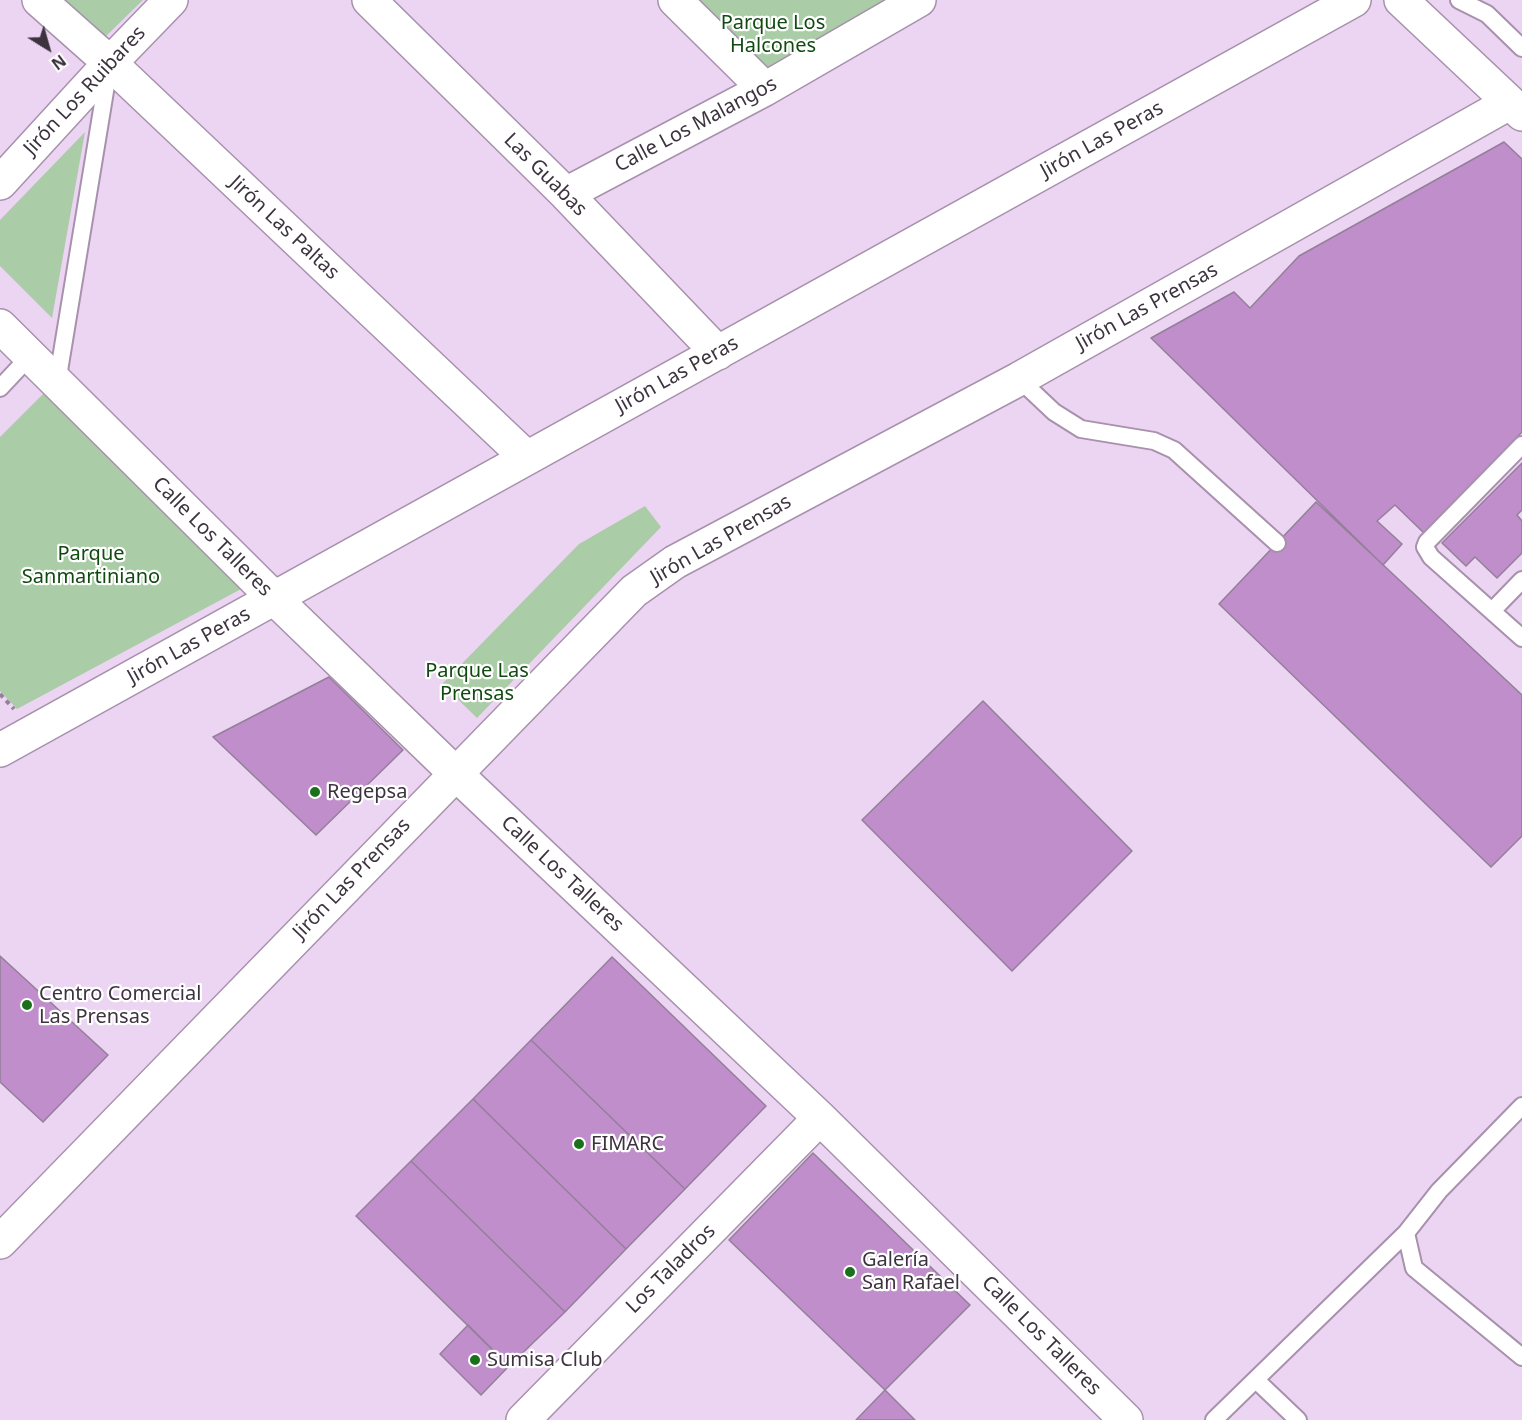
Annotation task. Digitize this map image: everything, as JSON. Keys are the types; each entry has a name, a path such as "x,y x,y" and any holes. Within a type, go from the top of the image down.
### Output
{"street":[{"name":"Jirón Las Paltas","path":"39,0 110,63 527,458"},
{"name":"Jirón Los Ruibares","path":"0,183 171,0"},
{"name":"Las Guabas","path":"369,0 566,194 718,353"},
{"path":"675,0 765,89"},
{"name":"Calle Los Malangos","path":"566,194 765,89 919,0"},
{"name":"Jirón Las Peras","path":"0,750 1354,0"},
{"path":"1401,0 1516,108"},
{"name":"Jirón Las Prensas","path":"0,1242 634,591 675,562 1019,379 1516,108"},
{"name":"Calle Los Talleres","path":"0,326 274,598 820,1119 1126,1420"},
{"name":"Los Taladros","path":"523,1420 820,1119"}],"lane":[{"path":"1459,0 1487,14 1522,48"},
{"path":"57,383 110,63"},
{"path":"0,388 30,356"},
{"path":"1019,379 1054,412 1081,429 1154,441 1174,450 1277,543"},
{"path":"1522,445 1427,542 1425,548 1431,557 1522,638"},
{"path":"1492,611 1522,580"},
{"path":"1214,1420 1406,1233 1439,1191 1522,1107"},
{"path":"1406,1233 1414,1268 1522,1357"},
{"path":"1256,1380 1298,1420"}],"green space":[{"path":"59,0 143,0 101,41"},
{"name":"Parque Los Halcones","path":"687,0 903,0 767,80"},
{"path":"85,132 52,318 0,266 0,220"},
{"name":"Parque Sanmartiniano","path":"46,391 243,588 17,709 0,691 0,437"},
{"name":"Parque Las Prensas","path":"645,506 661,527 477,718 442,684 579,544"}],"building":[{"path":"1504,142 1522,159 1522,432 1425,534 1395,505 1377,521 1402,544 1383,565 1151,338 1234,292 1250,308 1299,256"},
{"path":"1522,463 1522,510 1517,515 1522,521 1522,553 1497,578 1475,557 1466,566 1442,543"},
{"path":"1316,502 1522,695 1522,836 1491,867 1219,604"},
{"name":"Regepsa","path":"329,677 403,750 316,835 213,737"},
{"path":"983,701 1132,851 1012,971 862,820"},
{"name":"Centro Comercial Las Prensas","path":"0,956 108,1055 43,1122 0,1082"},
{"path":"612,957 766,1106 685,1189 531,1040"},
{"name":"FIMARC","path":"531,1040 685,1189 626,1249 473,1099"},
{"path":"473,1099 626,1249 565,1312 411,1161"},
{"name":"Galería San Rafael","path":"813,1153 970,1305 885,1390 729,1240"},
{"path":"411,1161 565,1312 509,1366 356,1216"},
{"name":"Sumisa Club","path":"468,1325 509,1366 481,1395 440,1354"},
{"path":"885,1390 915,1420 856,1420"}],"place":[{"name":"Regepsa","path":"315,792"},
{"name":"Centro Comercial Las Prensas","path":"27,1005"},
{"name":"FIMARC","path":"579,1144"},
{"name":"Galería San Rafael","path":"850,1272"},
{"name":"Sumisa Club","path":"475,1360"}]}
